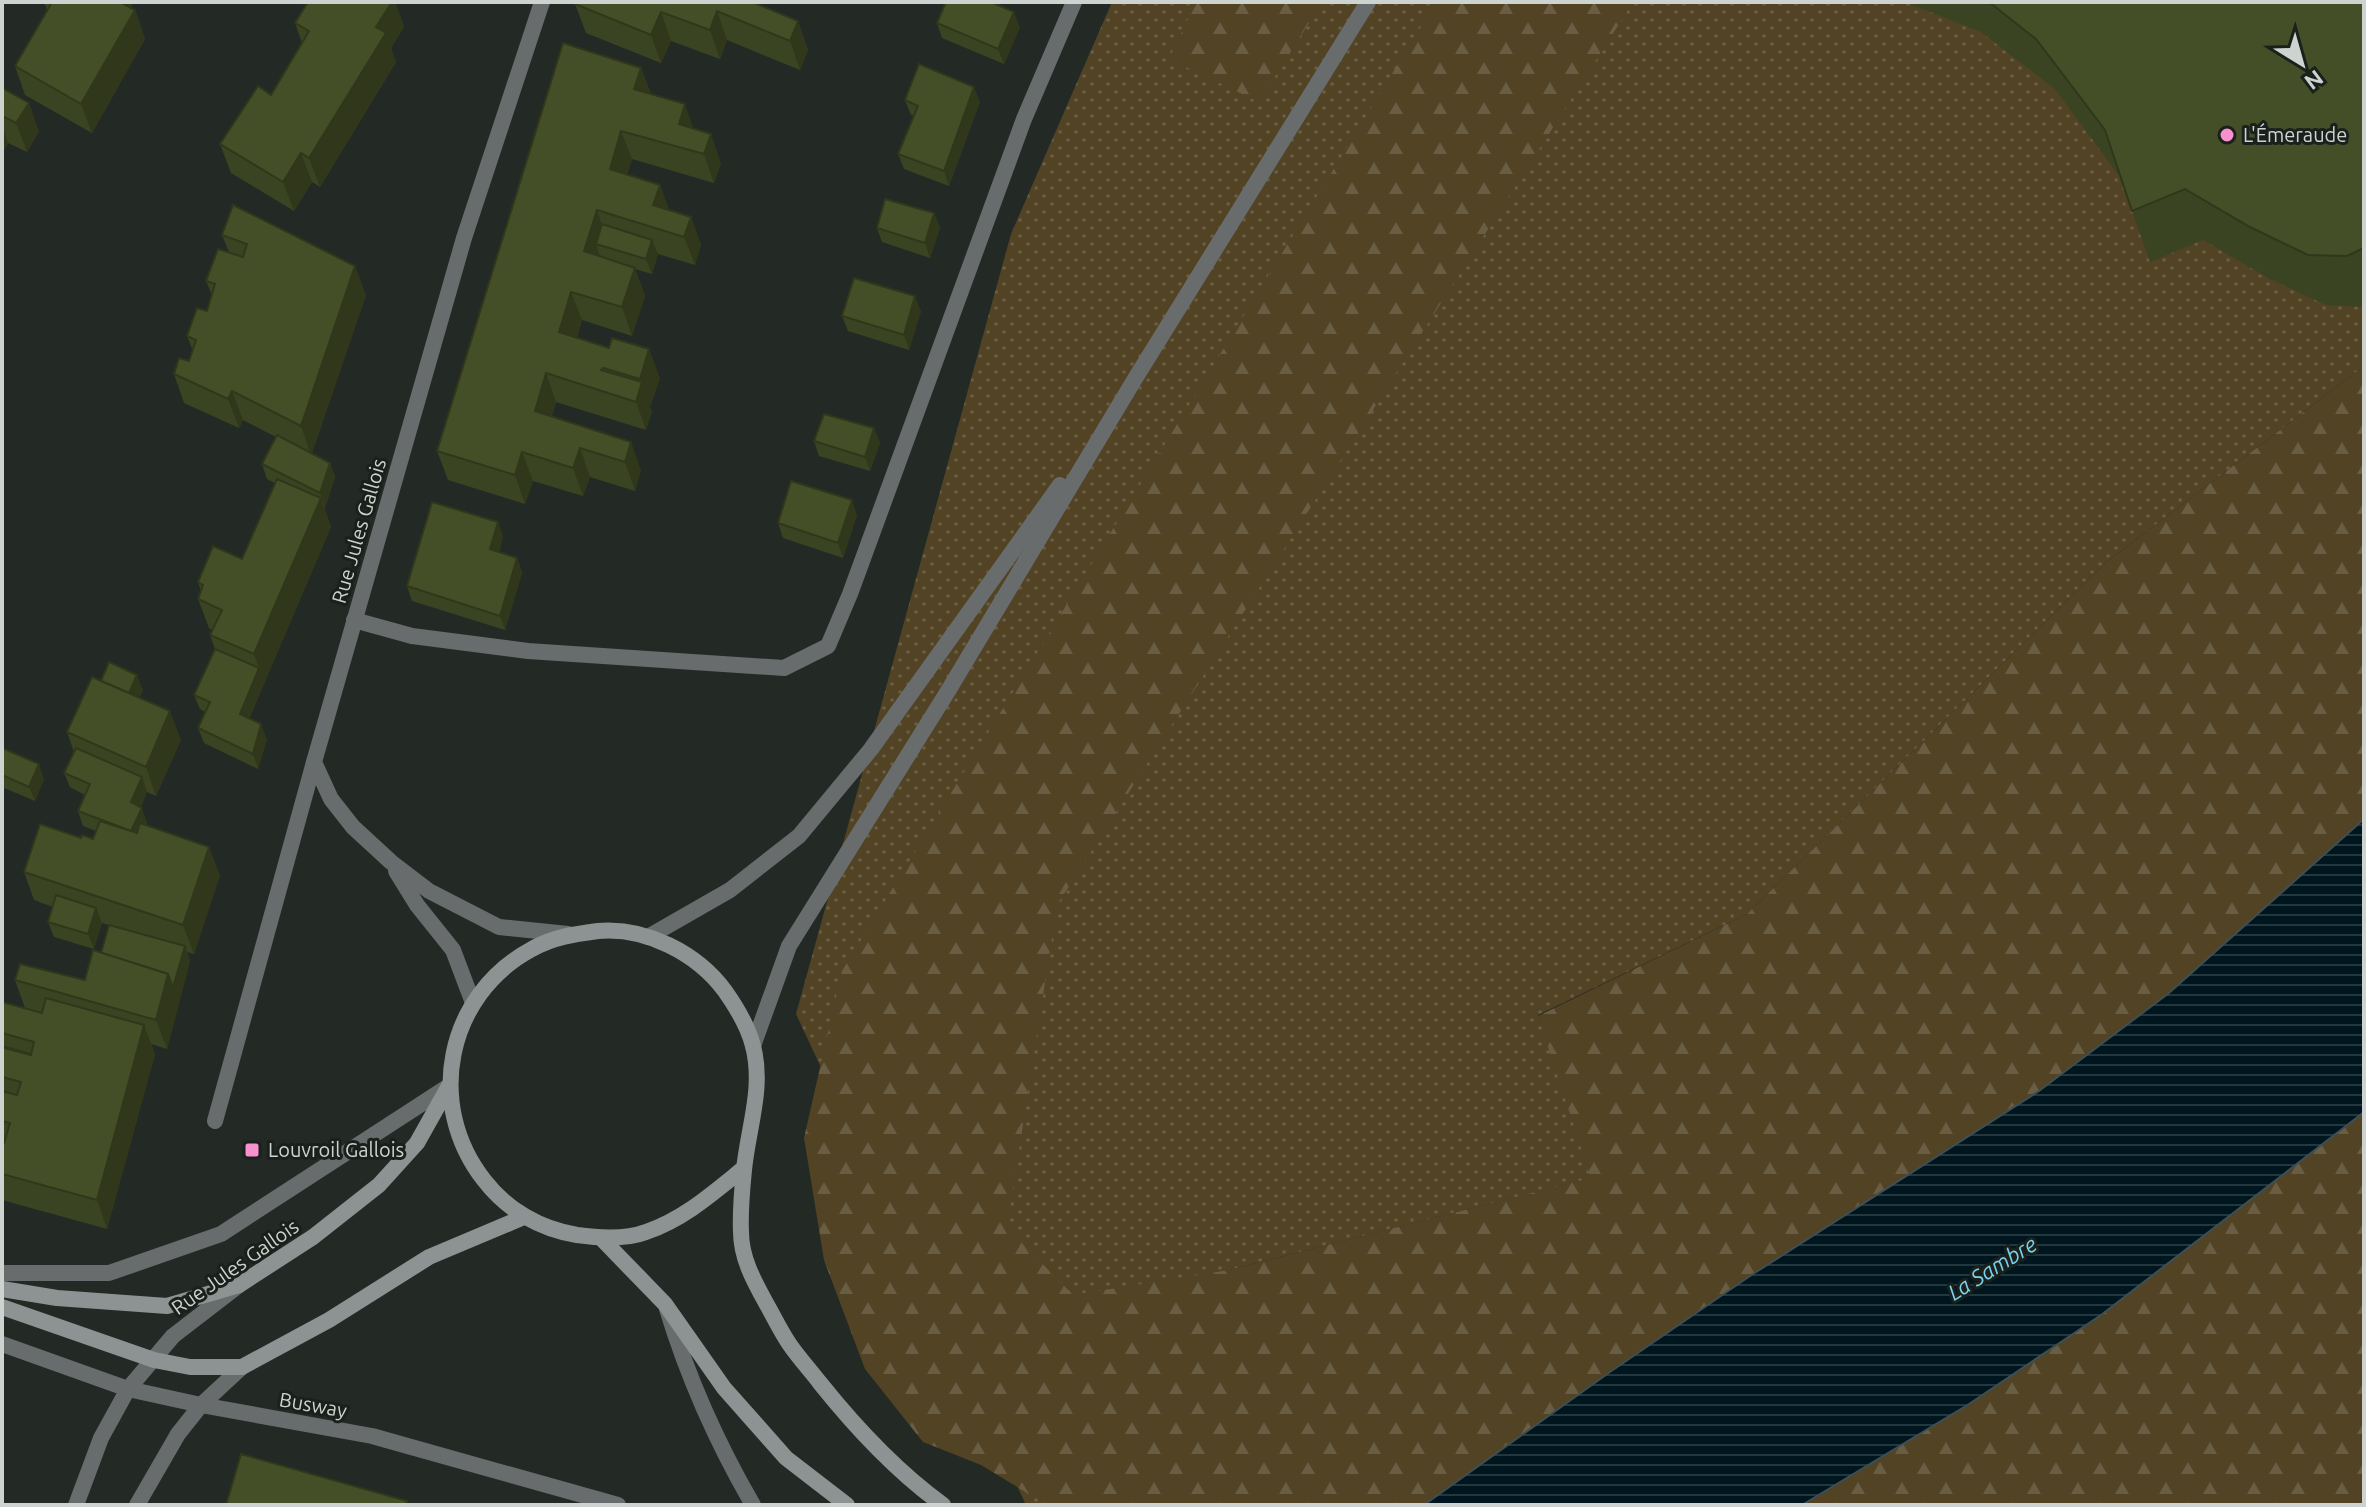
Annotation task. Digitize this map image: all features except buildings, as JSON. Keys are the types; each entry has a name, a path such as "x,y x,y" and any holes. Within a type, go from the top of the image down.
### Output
{"main road":[{"path":"744,1168 679,1218 642,1234 601,1238 561,1232 524,1217 494,1193 471,1163 456,1129 449,1086 455,1042 473,1003 499,972 532,948 569,934 609,930 648,937 684,953 715,978 738,1010 753,1046 757,1086 744,1168 740,1236 749,1273 790,1345 855,1426 943,1505"},
{"name":"Rue Jules Gallois","path":"239,1285 313,1237 379,1185 417,1143 449,1086"},
{"path":"2,1307 154,1360 190,1367 242,1367 329,1320 429,1257 524,1217"},
{"path":"601,1238 665,1304 724,1388 786,1458 847,1505"},
{"path":"2,1289 57,1298 167,1306 239,1285"}],"street":[{"path":"354,620 412,636 528,651 784,668 828,646 850,594 1024,119 1074,2"},
{"path":"753,1046 789,946 1368,2"},
{"name":"Rue Jules Gallois","path":"215,1121 464,238 541,3"},
{"path":"648,937 730,890 799,836 871,749 1133,382"},
{"path":"314,762 331,799 353,827 429,891 499,927 569,934"},
{"path":"391,862 417,905 453,950 473,1003"},
{"path":"2,1273 109,1273 221,1234 449,1086"},
{"name":"Rue Jules Gallois","path":"76,1505 101,1438 128,1389 173,1336 239,1285"},
{"path":"665,1304 684,1365 729,1463 753,1505"},
{"name":"Busway","path":"2,1344 128,1389 372,1436 618,1505"},
{"path":"137,1505 178,1434 201,1405 242,1367"}],"green space":[{"path":"1112,2 2364,2 2364,366 2104,564 1747,914 1538,1015 1592,1178 1229,1270 1302,1505 1026,1505 796,1014 1011,234"},
{"path":"1196,2 1322,2 1259,102 1169,59"},
{"path":"1436,2 1633,2 1057,905 1007,1228 1073,1295 1229,1270 1591,1178 1538,1016 1747,914 2104,564 2364,366 2364,1505 1047,1505 981,1465 923,1442 865,1369 824,1260 804,1138 842,971"}],"water":[{"name":"La Sambre","path":"2364,819 2364,1112 2101,1315 1969,1404 1802,1505 1424,1505 1753,1274 2039,1091 2169,993"}],"place":[{"name":"L'Émeraude","path":"2227,135"},
{"name":"Louvroil Gallois","path":"252,1150"}]}
